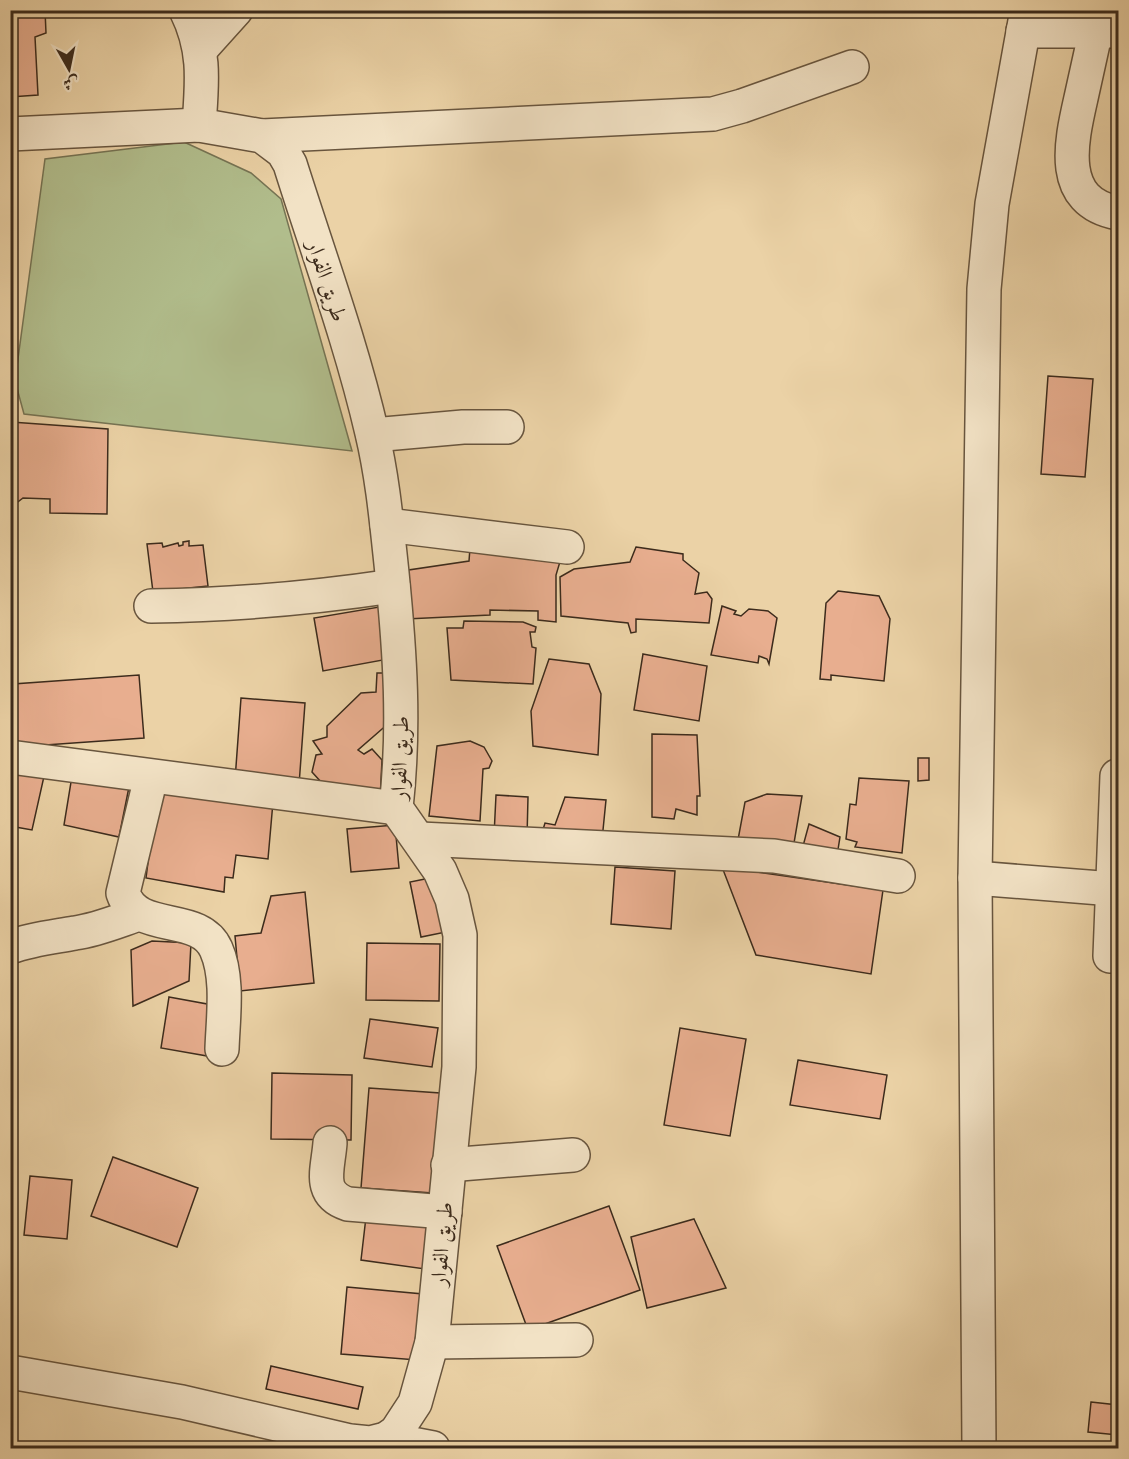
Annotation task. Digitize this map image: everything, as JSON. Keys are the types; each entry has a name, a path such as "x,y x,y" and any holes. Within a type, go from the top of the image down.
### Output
{"street":[{"path":"186,10 203,66 199,125"},
{"path":"200,50 236,10"},
{"path":"979,1449 975,878 985,270 992,204 1025,21 1051,33 1107,31 1072,136 1072,161 1079,187 1086,198 1097,206 1119,213"},
{"path":"10,134 199,125 262,136 713,114 742,106 852,66"},
{"name":"طريق الفوار","path":"262,136 283,152 290,164 346,339 373,435 387,525 402,684 402,758 396,808 420,839 440,871 448,890 460,935 459,1067 432,1342 415,1403 396,1432 386,1439"},
{"path":"373,435 464,427 507,427"},
{"path":"387,525 567,547"},
{"path":"151,606 228,605 313,598 393,586"},
{"path":"10,756 64,762 151,777 396,808"},
{"path":"1110,956 1117,776"},
{"path":"151,777 123,892 128,905 139,914 188,927 208,937 216,948 224,997 222,1049"},
{"path":"420,839 774,856 898,876"},
{"path":"975,878 1113,889"},
{"path":"10,947 53,935 76,933 139,914"},
{"path":"330,1143 327,1185 328,1193 335,1200 348,1204 446,1212"},
{"path":"448,1165 573,1155"},
{"path":"432,1342 576,1340"},
{"path":"10,1372 182,1402 350,1441 370,1443 386,1439 433,1449"}],"green space":[{"path":"184,142 251,173 281,199 352,451 24,414 15,381 45,159"}],"building":[{"path":"10,10 45,10 46,33 35,37 38,95 10,97"},
{"path":"1048,376 1093,379 1085,477 1041,474"},
{"path":"11,422 108,429 107,514 50,513 50,499 23,498 10,508"},
{"path":"189,541 189,546 203,545 208,586 153,592 147,544 162,543 163,547 178,543 179,546"},
{"path":"636,547 683,554 683,560 699,573 695,594 707,592 712,599 709,623 636,619 636,632 631,633 628,623 561,616 560,577 574,569 630,562"},
{"path":"470,548 562,555 556,575 556,622 538,620 538,611 490,610 490,615 406,619 402,571 469,561"},
{"path":"838,591 879,596 890,619 884,681 831,675 831,680 820,679 826,603"},
{"path":"385,606 394,658 323,671 314,618"},
{"path":"722,606 736,611 734,614 741,616 749,609 768,611 777,618 769,664 767,659 759,656 758,663 711,655"},
{"path":"464,621 523,622 536,627 535,632 530,632 532,647 536,648 533,684 451,680 447,628 463,628"},
{"path":"643,654 707,666 699,721 634,710"},
{"path":"549,659 589,664 601,694 598,755 533,746 531,711"},
{"path":"377,673 397,673 397,716 358,750 364,754 372,749 382,760 380,801 322,783 312,772 316,755 322,754 313,741 327,737 327,726 361,693 376,692"},
{"path":"139,675 144,738 17,747 13,684"},
{"path":"241,698 305,703 299,785 235,780"},
{"path":"652,734 697,735 700,796 697,796 697,815 676,809 674,819 652,817"},
{"path":"470,741 484,747 492,761 489,768 483,769 480,821 429,816 437,746"},
{"path":"918,758 929,758 929,780 918,781"},
{"path":"10,767 45,772 32,830 10,826"},
{"path":"73,770 130,782 119,837 64,825"},
{"path":"859,778 909,781 902,853 855,847 857,842 846,839 850,804 856,805"},
{"path":"158,783 273,802 268,859 236,855 233,878 225,877 224,892 146,878"},
{"path":"767,794 802,796 793,849 737,845 745,802"},
{"path":"496,795 528,797 527,838 494,836"},
{"path":"565,797 606,800 602,840 541,836 545,823 555,825"},
{"path":"809,824 840,837 836,862 800,857"},
{"path":"395,825 399,868 351,872 347,829"},
{"path":"615,867 675,871 671,929 611,924"},
{"path":"722,867 883,890 871,974 756,955"},
{"path":"435,877 446,932 421,937 410,882"},
{"path":"305,892 314,983 240,991 235,936 261,933 271,896"},
{"path":"152,941 191,943 189,981 133,1006 131,950"},
{"path":"367,943 440,944 439,1001 366,1000"},
{"path":"169,997 207,1004 213,1057 161,1048"},
{"path":"370,1019 438,1028 432,1067 364,1058"},
{"path":"680,1028 746,1039 730,1136 664,1125"},
{"path":"798,1060 887,1075 880,1119 790,1105"},
{"path":"272,1073 352,1075 351,1140 271,1139"},
{"path":"369,1088 440,1093 433,1193 361,1188"},
{"path":"113,1157 198,1188 177,1247 91,1216"},
{"path":"30,1176 72,1180 67,1239 24,1235"},
{"path":"609,1206 640,1290 528,1330 497,1246"},
{"path":"366,1217 431,1225 425,1269 361,1260"},
{"path":"694,1219 726,1288 647,1308 631,1237"},
{"path":"347,1287 423,1294 417,1360 341,1354"},
{"path":"271,1366 363,1387 358,1409 266,1389"},
{"path":"1091,1402 1118,1405 1118,1435 1088,1432"}]}
